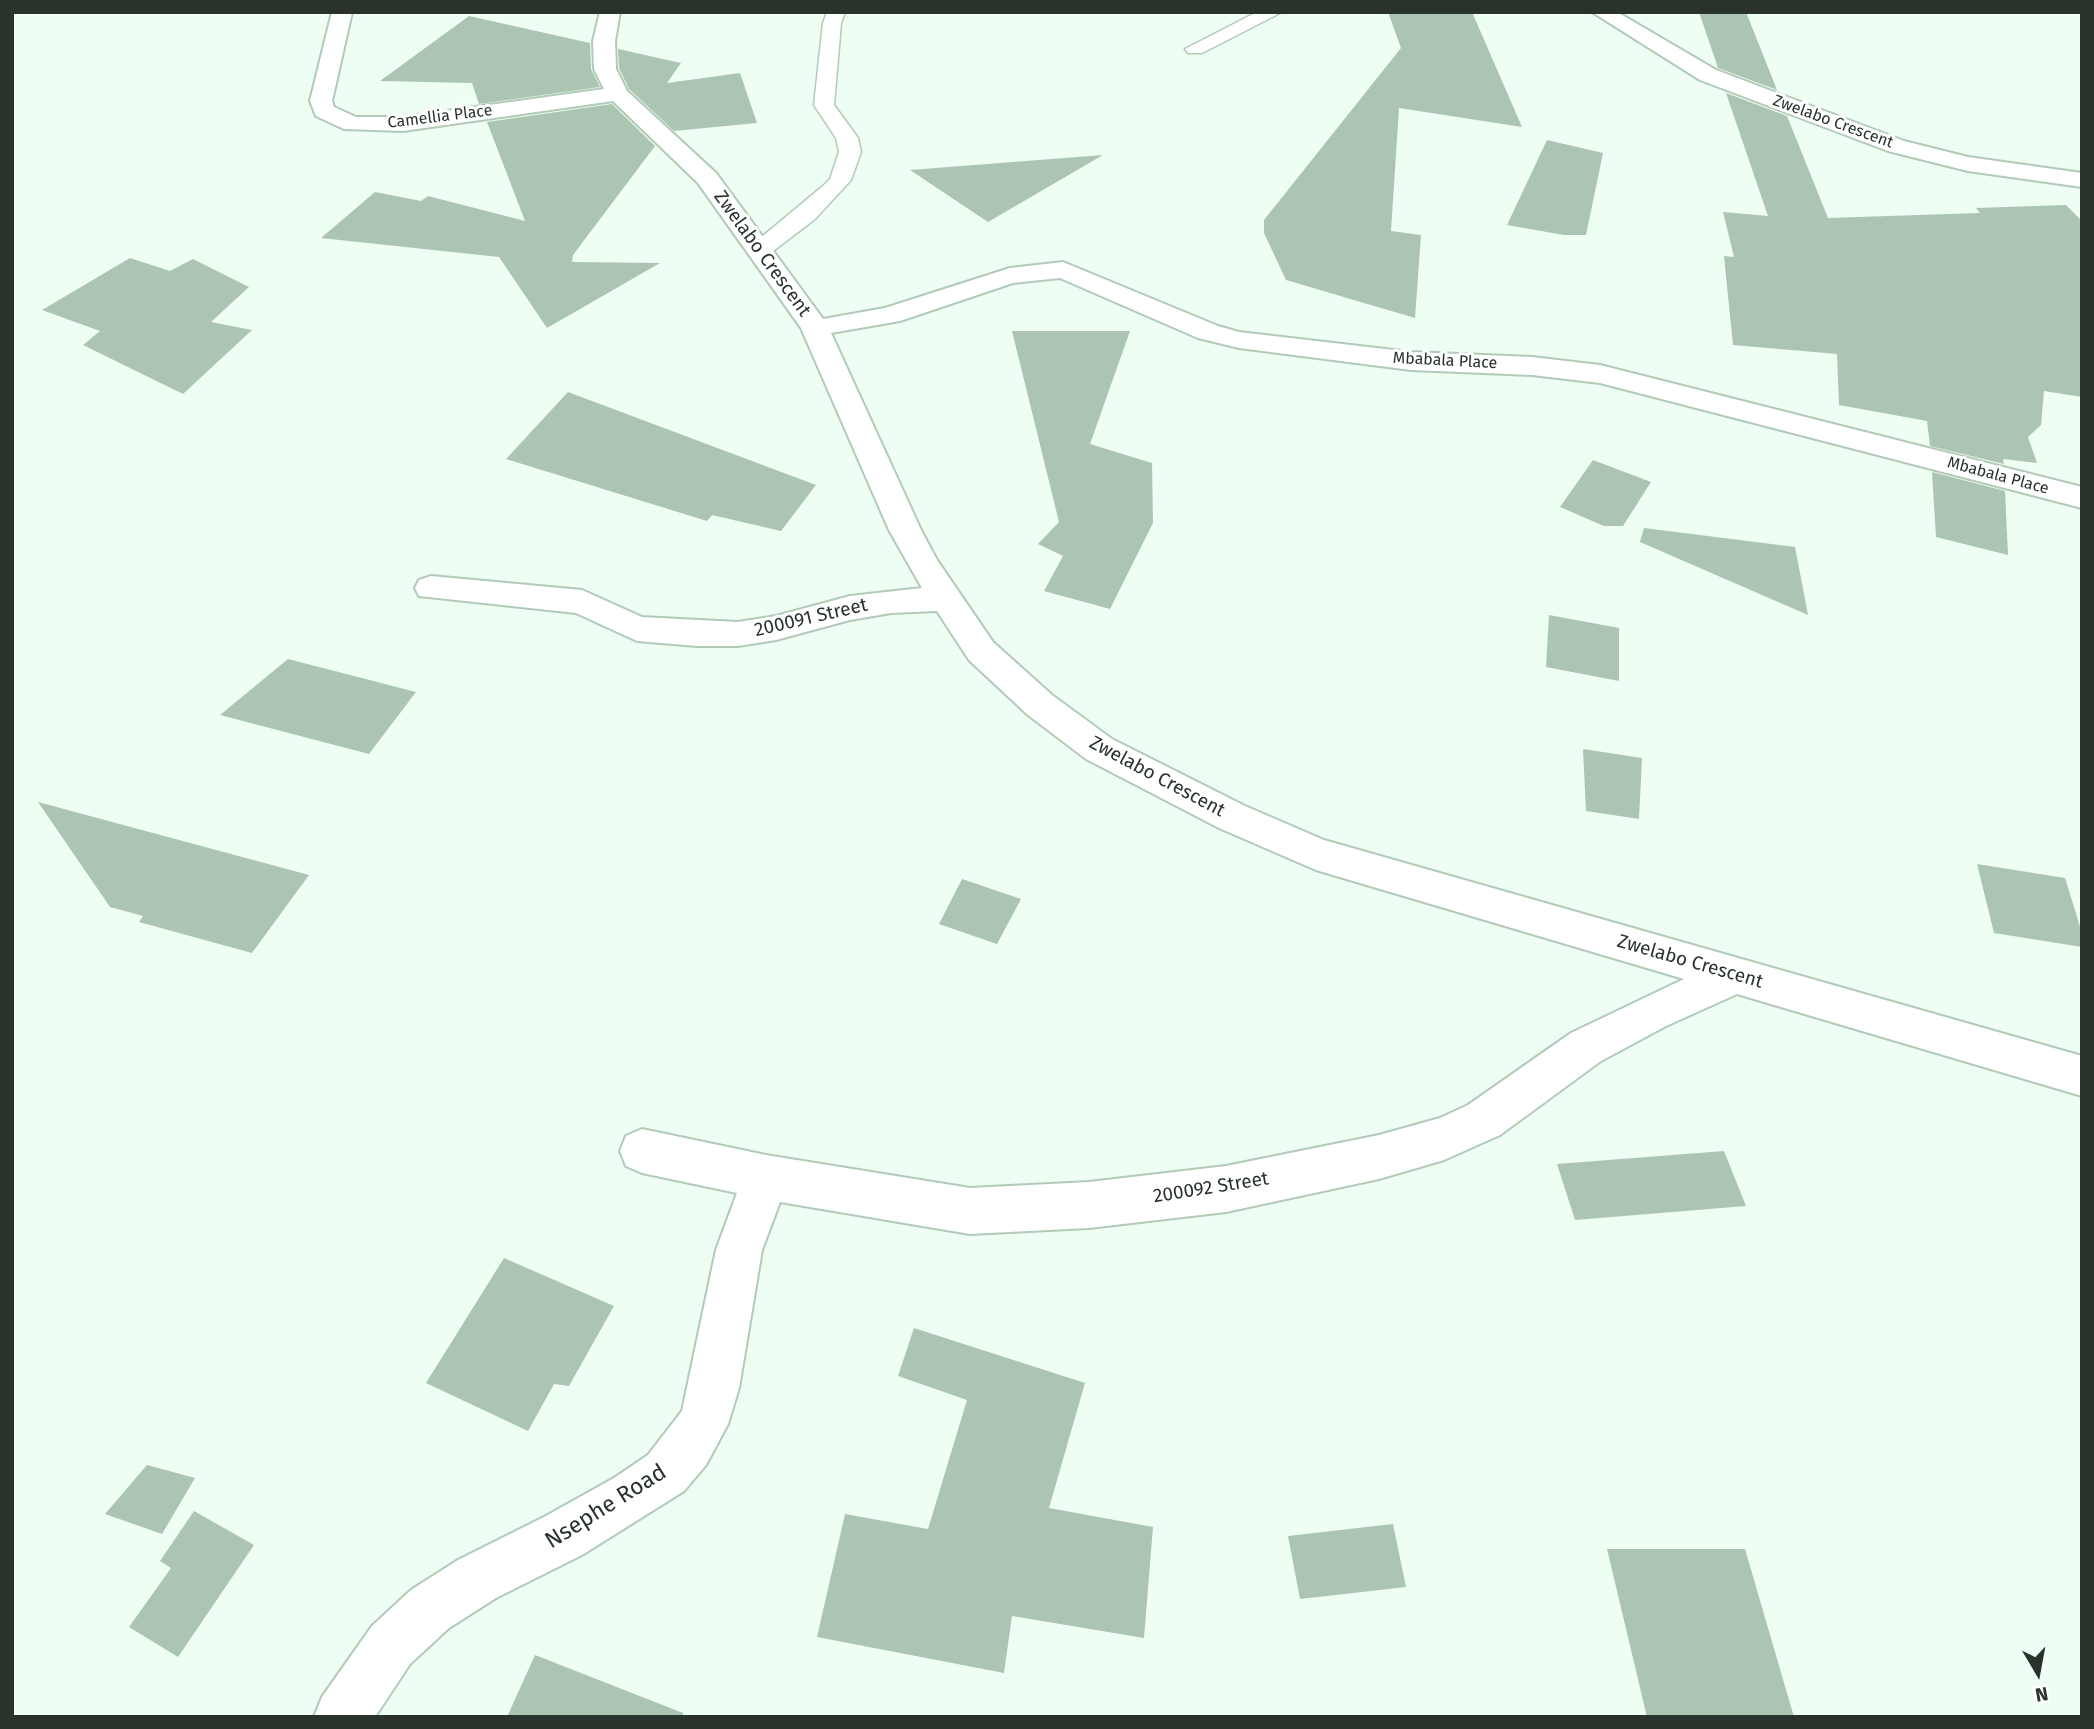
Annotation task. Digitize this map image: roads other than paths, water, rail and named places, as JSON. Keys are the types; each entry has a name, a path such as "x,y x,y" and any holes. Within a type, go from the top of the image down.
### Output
{"street":[{"name":"Camellia Place","path":"342,12 321,101 324,111 352,124 416,123 618,94"},
{"name":"Zwelabo Crescent","path":"610,12 604,41 605,69 618,94 707,178 815,328 905,530 946,599 981,651 1040,705 1099,749 1232,817 1316,854 2082,1076"},
{"name":"Zwelabo Crescent","path":"1602,12 1708,75 1896,146 1968,164 2082,180"},
{"name":"Mbabala Place","path":"815,328 890,315 1010,276 1063,270 1208,332 1239,340 1411,361 1532,366 1600,374 2082,498"},
{"name":"200091 Street","path":"432,588 582,602 637,629 697,634 738,634 870,604 946,599"},
{"name":"200092 Street","path":"642,1152 766,1177 970,1210 1089,1205 1226,1189 1379,1157 1444,1138 1484,1120 1586,1047 1651,1013 1737,975"},
{"name":"Nsephe Road","path":"342,1717 391,1645 430,1609 477,1579 563,1536 667,1474 703,1424 714,1388 739,1250 766,1177"}],"lane":[{"path":"760,250 807,214 831,191 840,180 850,152 847,138 824,106 822,95 832,23 836,12"},
{"path":"1195,49 1273,12"}]}
